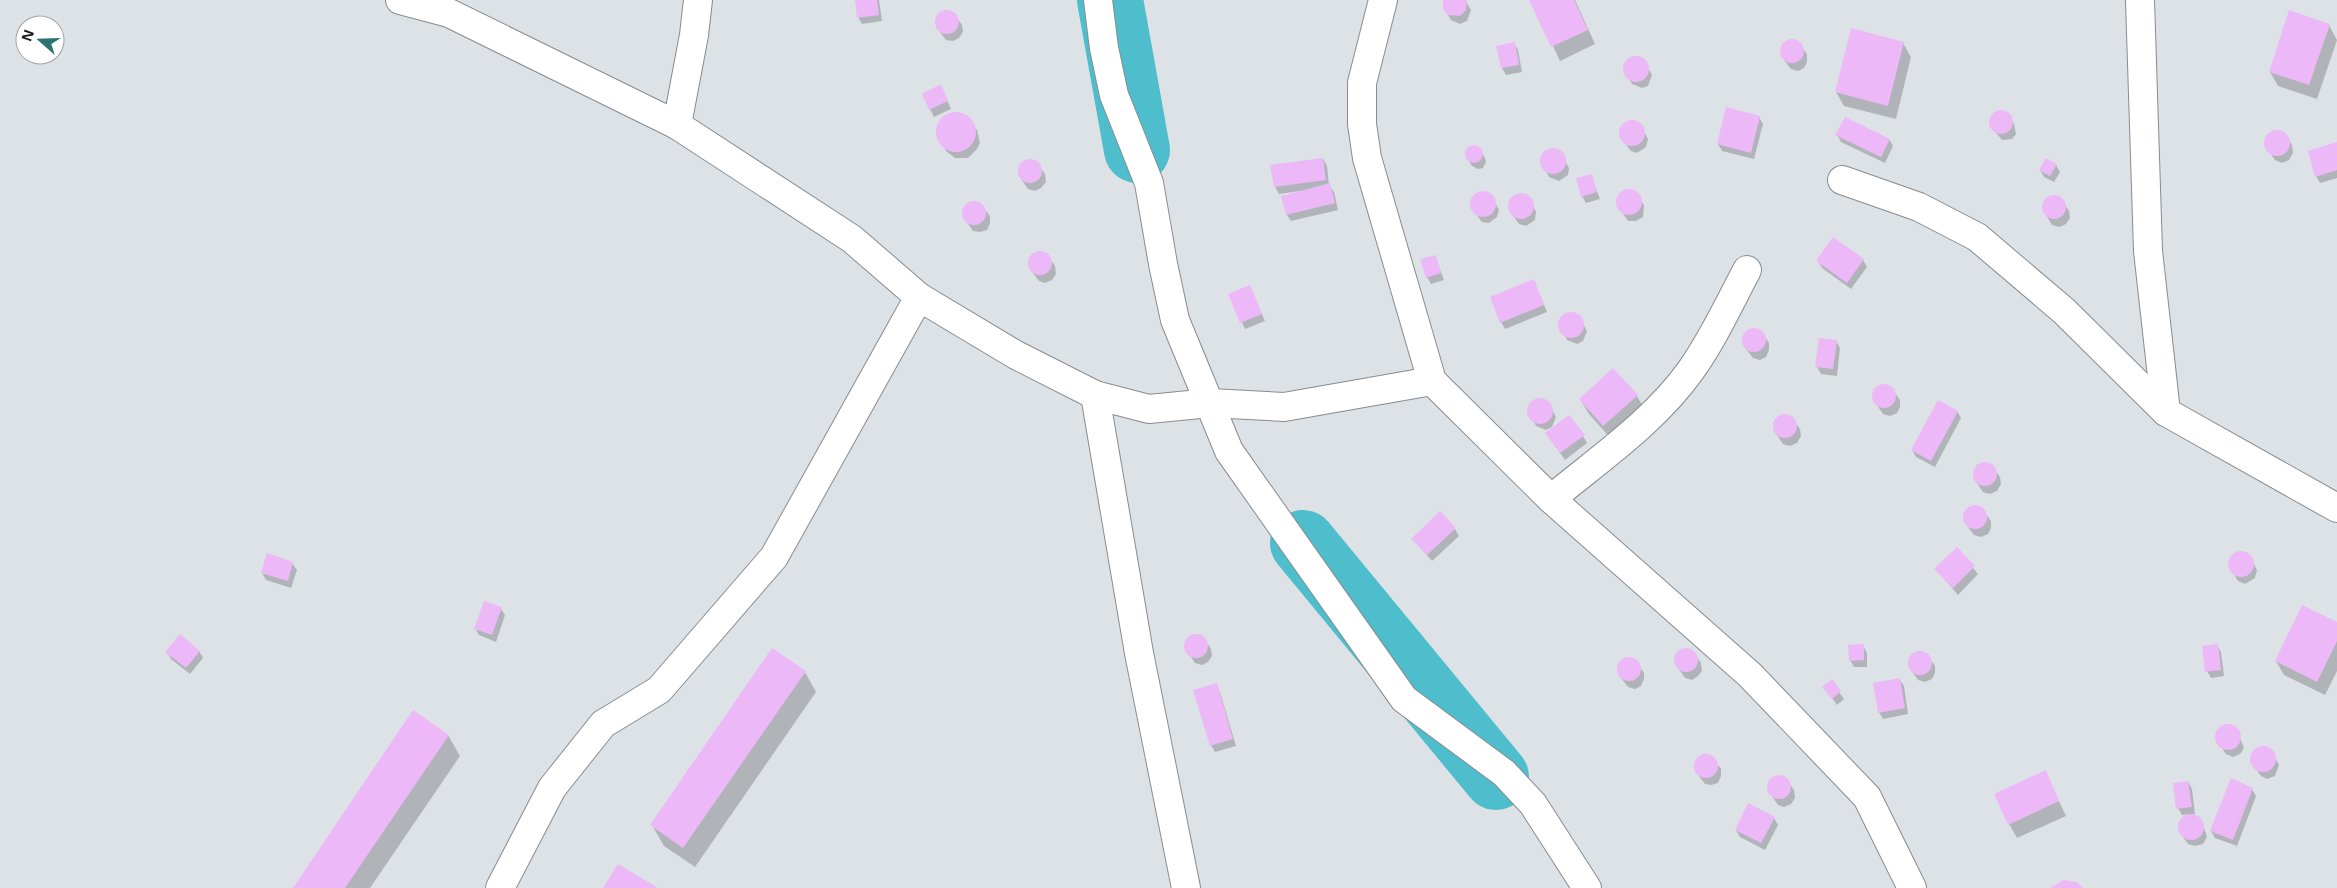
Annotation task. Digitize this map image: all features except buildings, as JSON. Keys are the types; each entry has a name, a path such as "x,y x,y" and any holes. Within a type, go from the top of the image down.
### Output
{"street":[{"path":"400,0 449,13 677,125 852,240 919,297 1016,355 1095,395 1149,408 1210,403 1284,407 1432,381"},
{"path":"677,125 694,35 698,0"},
{"path":"1098,0 1104,48 1114,95 1149,183 1175,320 1229,452 1404,700 1504,773 1533,804 1587,888"},
{"path":"1383,0 1362,84 1362,124 1367,158 1432,381 1551,499 1750,675 1867,796 1912,888"},
{"path":"2140,0 2148,251 2166,412"},
{"path":"1842,180 1919,207 1978,237 2064,311 2166,412 2337,508"},
{"path":"1551,499 1653,414 1690,371 1713,334 1747,270"},
{"path":"500,888 552,788 603,724 659,690 774,558 919,297"},
{"path":"1095,395 1138,653 1186,888"}],"waterway":[{"path":"1110,0 1137,150"},
{"path":"1303,543 1496,777"}]}
